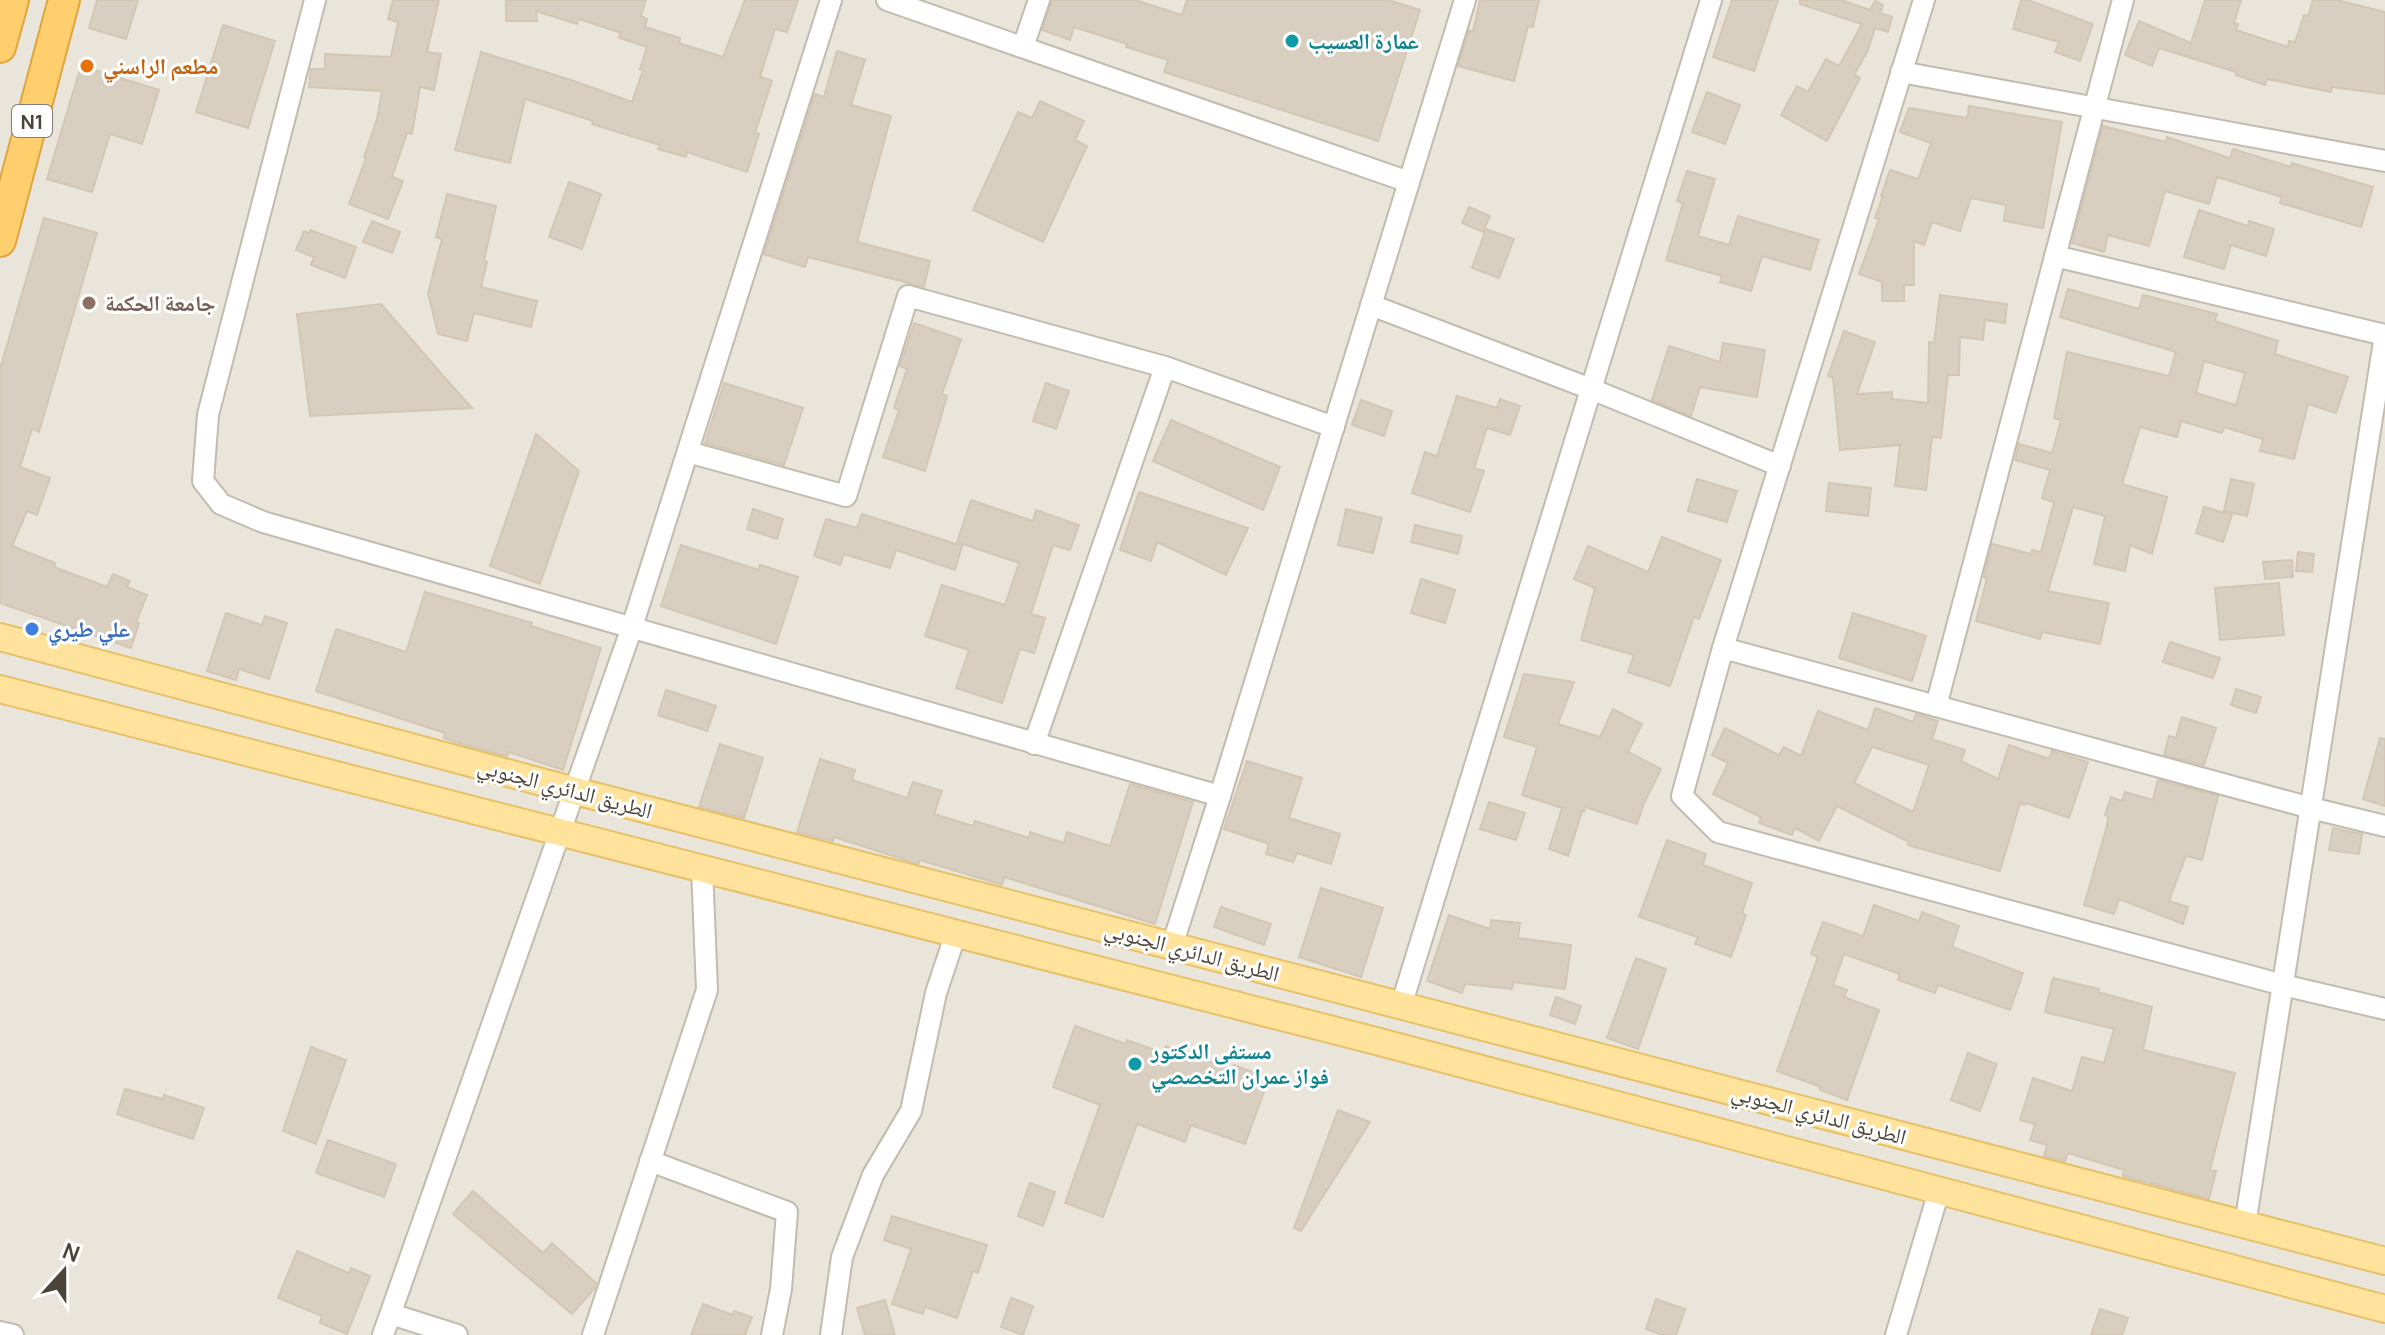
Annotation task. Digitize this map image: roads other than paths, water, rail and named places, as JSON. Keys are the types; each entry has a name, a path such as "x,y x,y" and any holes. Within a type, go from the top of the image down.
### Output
{"highway":[{"path":"0,47 13,0"},
{"name":"N1","path":"0,241 64,0"}],"main road":[{"name":"الطريق الدائري الجنوبي","path":"0,637 575,791 2385,1261"},
{"name":"الطريق الدائري الجنوبي","path":"0,689 1376,1041 2385,1309"}],"street":[{"path":"315,0 208,415 203,481 221,504 263,522 631,630 1220,796"},
{"path":"383,1335 631,630 831,0"},
{"path":"887,0 1409,182"},
{"path":"1023,47 1039,0"},
{"path":"1172,946 1465,0"},
{"path":"1401,1006 1711,0"},
{"path":"1924,0 1723,648 1682,796 1718,832 2283,985 2385,1009"},
{"path":"1936,706 2123,0"},
{"path":"1901,72 2385,161"},
{"path":"2055,256 2385,335 2245,1225"},
{"path":"688,452 846,496 908,296 1165,367 1334,427"},
{"path":"1371,305 1591,389 1780,466"},
{"path":"1034,744 1165,367"},
{"path":"2365,463 2385,469"},
{"path":"1723,648 2385,826"},
{"path":"593,1335 707,990 702,868"},
{"path":"831,1335 842,1257 873,1175 911,1111 936,993 956,933"},
{"path":"650,1161 787,1212 781,1289 772,1335"},
{"path":"1896,1335 1939,1191"},
{"path":"391,1314 457,1335"},
{"path":"0,1332 13,1335"}],"place":[{"name":"عمارة العسيب","path":"1292,41"},
{"name":"مطعم الراسني","path":"87,66"},
{"name":"جامعة الحكمة","path":"89,303"},
{"name":"علي طيري","path":"32,629"},
{"name":"مستفى الدكتور فواز عمران التخصصي","path":"1135,1064"}]}
